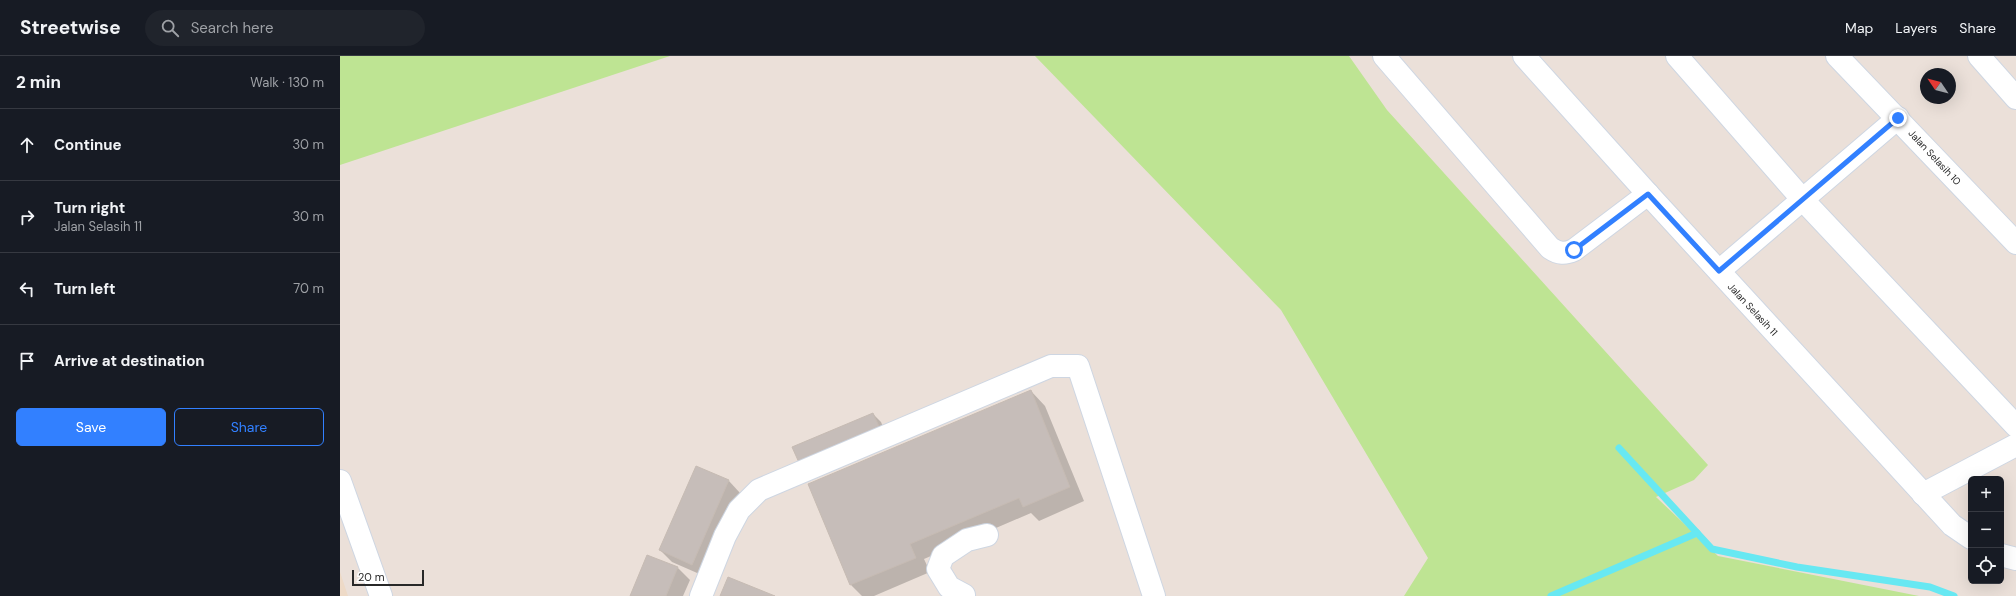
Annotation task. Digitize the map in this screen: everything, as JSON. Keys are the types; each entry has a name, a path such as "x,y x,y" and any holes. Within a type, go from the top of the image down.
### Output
{"street":[{"path":"1384,56 1550,248 1558,253 1566,254 1574,250 1648,194"},
{"name":"Jalan Selasih 11","path":"1524,56 1648,194 1923,494 1952,525 1968,536"},
{"path":"1677,56 1803,200 2016,426"},
{"name":"Jalan Selasih 10","path":"1837,56 2016,243"},
{"path":"1979,56 2016,98"},
{"path":"1719,271 1898,118"},
{"path":"701,596 725,536 739,510 759,490 1051,366 1078,366 1154,596"},
{"path":"1923,494 2016,445"},
{"path":"340,481 381,596"},
{"path":"964,594 949,587 938,569 942,556 967,540 987,535"},
{"path":"2004,556 2016,559"}],"shaded area":[{"path":"340,572 348,596 340,596"}],"green space":[{"path":"340,56 670,56 340,165"},
{"path":"1035,56 1349,56 1387,110 1708,465 1694,480 1656,497 1718,556 1919,596 1404,596 1428,558 1281,310"}],"building":[{"path":"1031,390 1070,487 1023,507 1019,498 910,544 916,558 850,585 808,484"},
{"path":"873,413 882,433 801,467 792,447"},
{"path":"696,466 729,480 692,565 659,550"},
{"path":"647,555 678,567 666,596 630,596"},
{"path":"728,577 775,596 720,596"}],"waterway":[{"path":"1619,448 1712,549 1797,567 1930,587 1954,596"},
{"path":"1551,596 1697,533"}],"route":[{"path":"1574,250 1648,194 1719,271 1898,118"}]}
